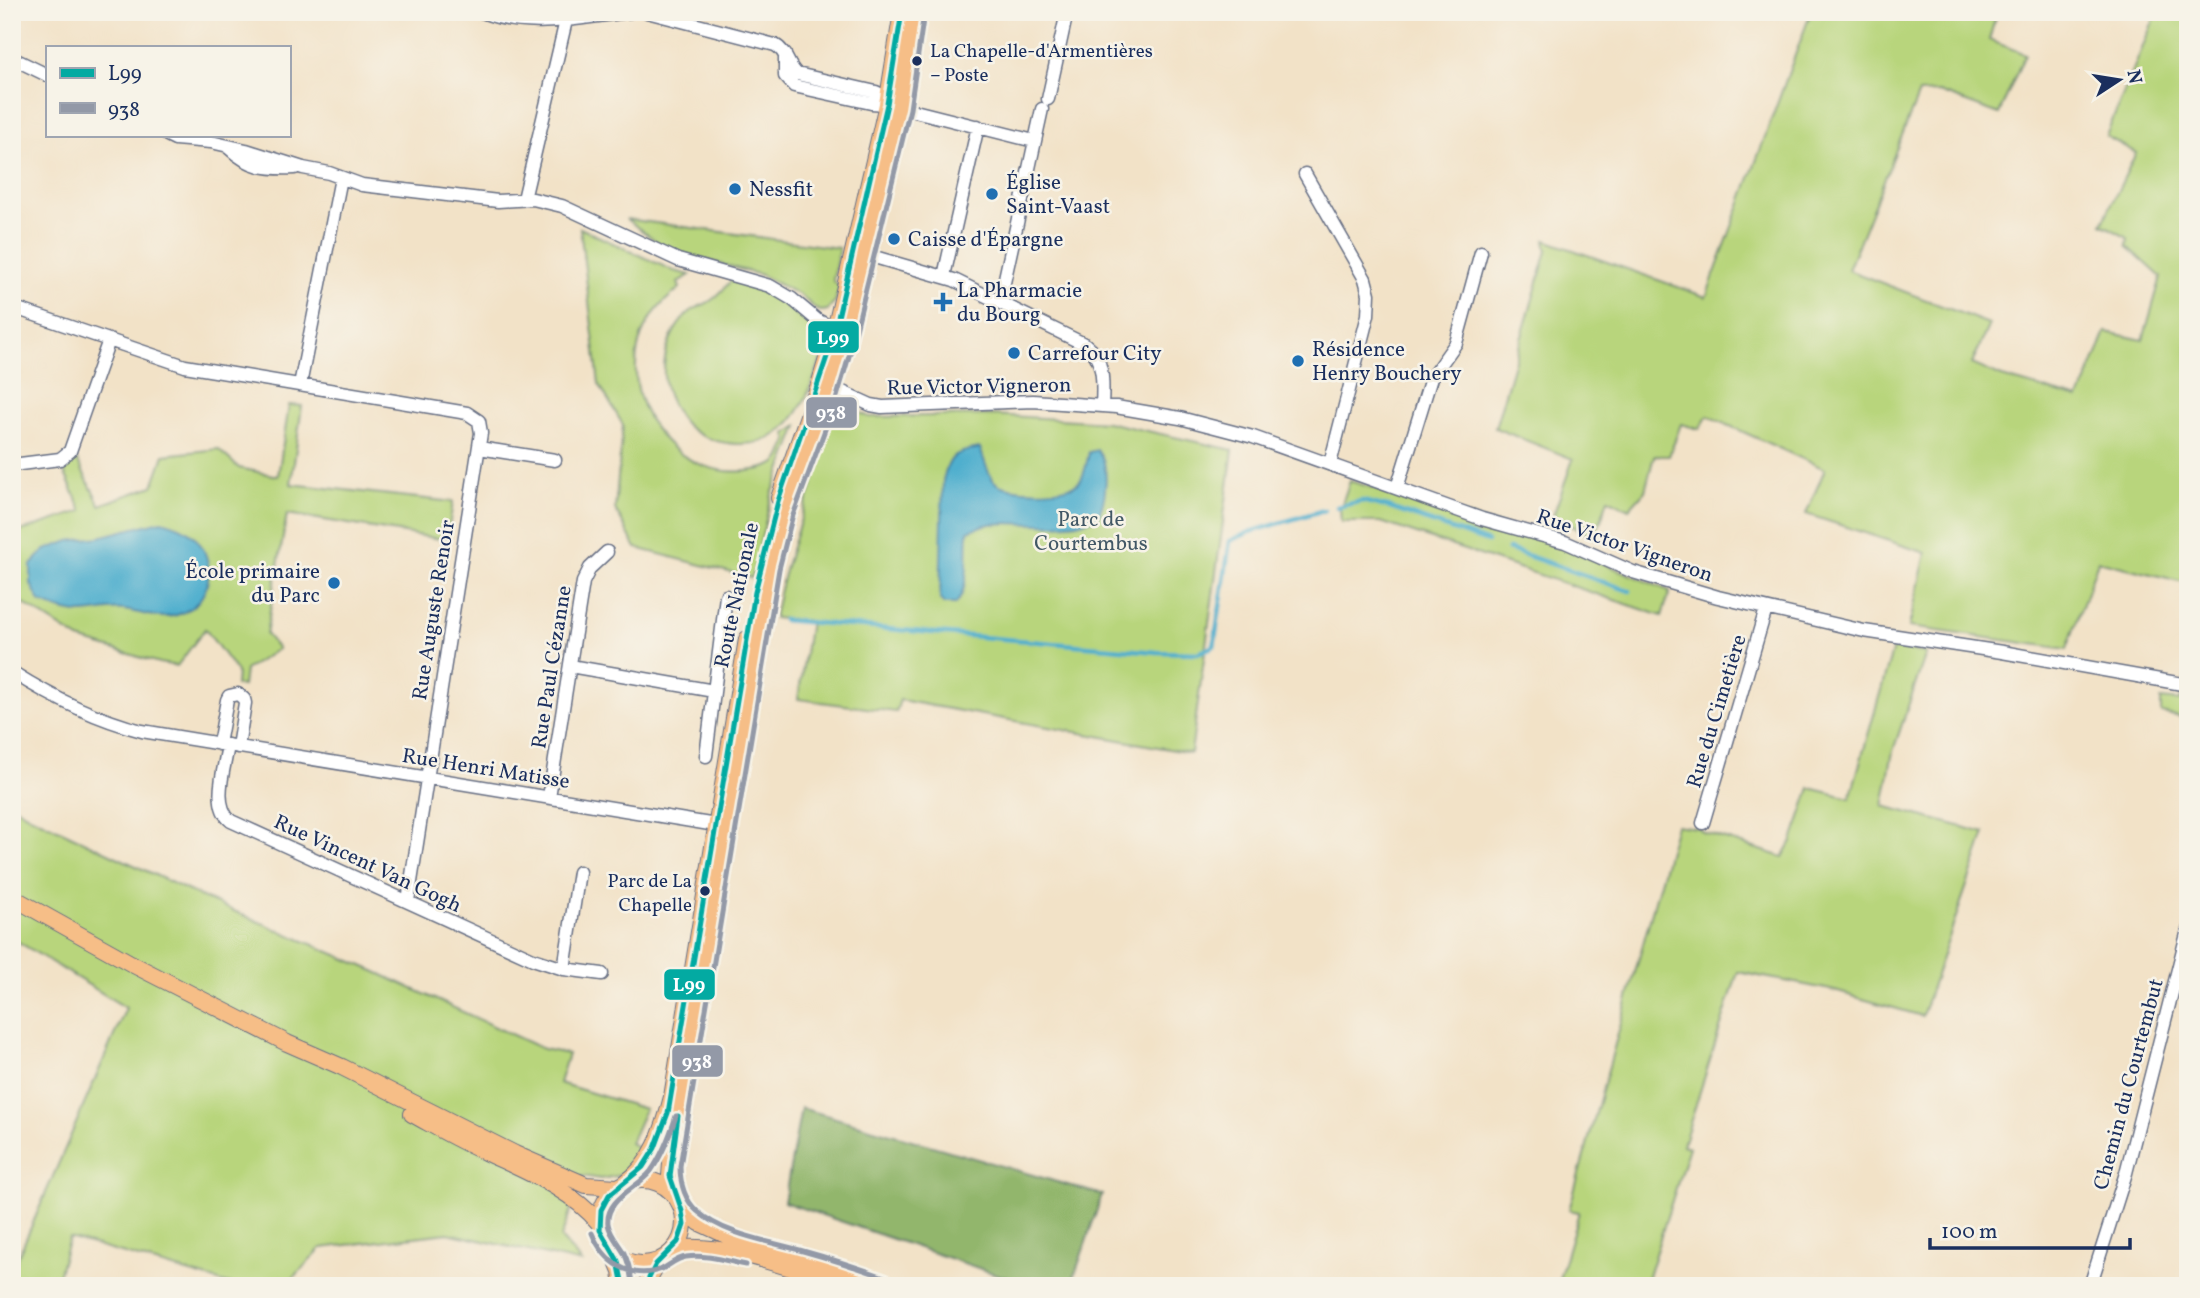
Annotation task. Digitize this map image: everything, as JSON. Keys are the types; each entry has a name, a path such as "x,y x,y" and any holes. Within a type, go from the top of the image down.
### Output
{"main road":[{"name":"Route Nationale","path":"894,106 902,12"},
{"name":"Route Nationale","path":"621,1185 644,1166 657,1143 668,1113 770,567 840,332 915,12"},
{"name":"Route Nationale","path":"679,1203 670,1175 672,1151 722,826"},
{"path":"12,897 134,965 515,1154 597,1187 621,1185 640,1179 656,1181 669,1189 700,1223 741,1242 884,1286"},
{"path":"304,1051 340,1075 482,1151 546,1181 582,1206 600,1224"},
{"path":"621,1185 607,1197 600,1224 605,1242 621,1271 623,1286"},
{"path":"645,1286 660,1260 674,1249 684,1227 679,1203"},
{"path":"674,1249 702,1248 742,1256 846,1286"},
{"path":"614,1254 636,1264 660,1260"}],"street":[{"path":"482,12 514,20 630,12"},
{"path":"647,12 780,48 785,54 785,76 794,86 894,106 1034,141"},
{"path":"1000,301 1034,141 1067,12"},
{"path":"524,199 567,17"},
{"path":"13,57 46,74"},
{"path":"944,276 978,126"},
{"path":"169,136 175,139 205,138 362,185 506,202 524,199 562,205 678,260 770,286 792,299 817,320 840,332"},
{"path":"1306,174 1365,279 1369,294 1368,315 1330,464"},
{"path":"300,385 341,178"},
{"path":"1397,488 1431,378 1456,343 1481,252"},
{"name":"Rue Victor Vigneron","path":"860,253 944,276 1000,301 1091,349 1101,369 1102,406"},
{"name":"Rue Auguste Renoir","path":"12,307 186,366 467,413 476,417 481,427 479,448 408,901"},
{"path":"12,466 60,459 70,451 110,340"},
{"name":"Rue Victor Vigneron","path":"825,384 871,405 882,407 1006,400 1102,406 1216,426 1482,519 1565,542 1649,578 1766,609 1885,635 2002,652 2188,685"},
{"path":"479,448 555,460"},
{"name":"Rue Paul Cézanne","path":"549,797 583,582 590,568 607,552"},
{"path":"706,756 726,596"},
{"name":"Rue du Cimetière","path":"1703,823 1766,609"},
{"path":"570,666 714,691"},
{"name":"Rue Henri Matisse","path":"12,672 63,702 142,731 722,826"},
{"name":"Rue Vincent Van Gogh","path":"229,745 220,799 225,816 231,821 509,948 564,969 602,974"},
{"path":"564,969 579,872"},
{"name":"Chemin du Courtembut","path":"2090,1286 2126,1173 2188,930"}],"green space":[{"path":"1811,12 1997,12 1989,40 2025,54 1999,114 1939,92 1919,93 1848,270 1989,324 1972,364 2002,377 2079,399 2106,332 2143,340 2161,277 2127,246 2128,238 2102,224 2136,153 2106,136 2157,12 2188,12 2188,583 2098,561 2067,649 1909,627 1926,553 1806,514 1825,469 1708,416 1699,429 1681,424 1669,456 1654,456 1645,491 1629,509 1608,499 1595,538 1553,516 1573,459 1495,428 1547,251 1545,240 1706,297"},
{"path":"626,219 839,248 833,280 839,287 835,302 828,310 817,310 800,295 761,275 680,253 660,244"},
{"path":"580,228 674,271 690,275 678,283 680,288 655,312 639,343 636,369 639,395 648,418 663,438 681,454 703,466 728,471 754,470 771,466 779,460 788,440 786,434 798,426 772,494 752,578 636,548 615,509 623,425 599,384"},
{"path":"732,280 764,292 783,303 821,330 826,341 803,404 792,420 777,434 755,443 731,444 707,438 687,426 672,404 665,380 666,355 674,331 693,310 716,297"},
{"name":"Parc de Courtembus","path":"834,400 869,417 994,415 1107,422 1233,450 1191,753 900,700 896,712 798,699 810,621 774,618 787,563 829,428"},
{"path":"289,405 302,406 291,484 453,502 447,540 287,514 266,634 278,649 245,670 243,686 236,685 237,672 205,629 177,666 159,663 79,639 12,596 12,534 82,511 63,469 77,460 100,505 153,486 164,455 218,449 239,468 278,476"},
{"path":"1350,481 1542,538 1670,591 1662,616 1381,522 1341,522 1340,509"},
{"path":"1893,648 1926,653 1893,751 1883,806 1985,833 1922,1016 1831,990 1738,972 1683,1145 1689,1147 1645,1286 1557,1286 1579,1212 1569,1210 1676,825 1698,828 1703,832 1783,857 1792,841 1810,788 1850,798"},
{"path":"2186,674 2188,719 2161,713 2161,699 2180,701"},
{"path":"12,805 208,900 372,970 543,1049 568,1054 559,1083 645,1109 630,1143 643,1150 626,1174 601,1179 582,1176 561,1238 582,1263 448,1233 321,1248 286,1286 236,1286 69,1238 55,1286 12,1286 12,1271 126,1008 12,938"},
{"path":"801,1108 1102,1195 1071,1286 1031,1286 784,1202"}],"water":[{"path":"980,448 995,482 1001,486 1037,491 1063,489 1079,482 1089,452 1097,450 1106,473 1103,503 1097,518 1084,522 1057,525 990,524 968,531 964,588 956,604 944,604 940,599 943,480 954,456"},
{"path":"161,521 186,530 204,551 209,571 208,582 192,608 175,616 160,617 119,610 76,613 40,602 31,584 31,565 45,550 69,541 99,537"}],"waterway":[{"path":"1337,507 1362,501 1488,542"},
{"path":"783,620 1157,652 1198,653 1214,646 1230,541 1250,532 1324,510"},
{"path":"1508,549 1630,591"}],"transit line":[{"name":"L99","path":"623,1286 618,1261 600,1230 601,1210 609,1195 643,1167 655,1148 668,1113 755,592 778,501 833,339 887,104 902,12"},
{"name":"938","path":"887,1278 720,1226 697,1211 689,1201 682,1185 680,1166 779,569 792,518 836,400 852,346 910,109 924,13"},
{"name":"938","path":"632,1285 626,1257 609,1228 608,1215 617,1201 651,1171 666,1144 676,1116"},
{"name":"L99","path":"645,1286 656,1264 678,1242 684,1225 670,1176 678,1116"},
{"name":"938","path":"592,1233 604,1253 629,1271 650,1272 694,1256 746,1265"}],"place":[{"name":"La Chapelle-d'Armentières – Poste","path":"917,61"},
{"name":"Nessfit","path":"735,189"},
{"name":"Église Saint-Vaast","path":"992,194"},
{"name":"Caisse d'Épargne","path":"894,239"},
{"name":"La Pharmacie du Bourg","path":"943,302"},
{"name":"Carrefour City","path":"1014,353"},
{"name":"Résidence Henry Bouchery","path":"1298,361"},
{"name":"École primaire du Parc","path":"334,583"},
{"name":"Parc de La Chapelle","path":"705,891"}]}
